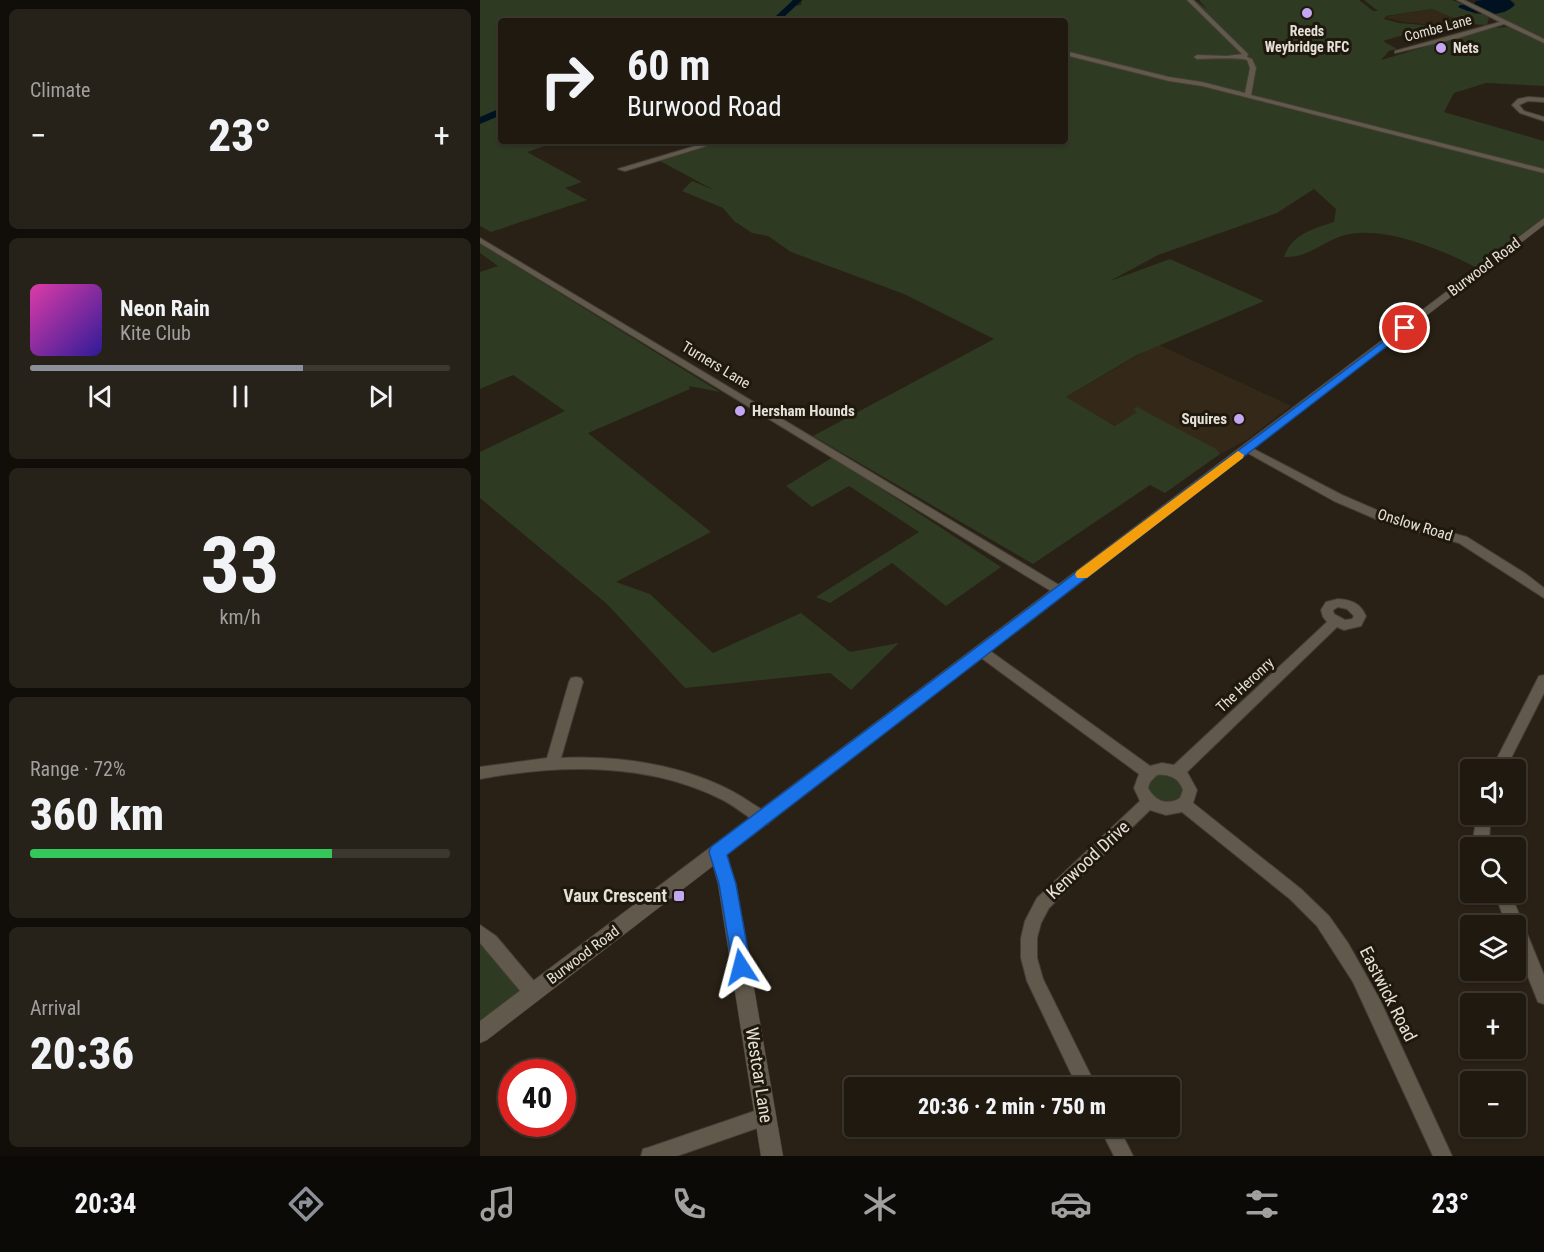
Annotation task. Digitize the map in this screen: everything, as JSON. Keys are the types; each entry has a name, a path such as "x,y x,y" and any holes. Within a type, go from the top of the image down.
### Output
{"street":[{"path":"1190,0 1253,68 1248,96"},
{"path":"1460,0 1544,41"},
{"name":"Combe Lane","path":"1397,52 1504,21"},
{"name":"Combe Lane","path":"1485,27 1512,25"},
{"path":"1068,54 1248,96 1544,171"},
{"path":"1197,57 1245,57"},
{"path":"1544,100 1518,101 1515,105 1522,112 1544,119"},
{"path":"622,170 710,144"},
{"name":"Burwood Road","path":"480,1033 1544,221"},
{"name":"Turners Lane","path":"480,240 1060,591"},
{"name":"Onslow Road","path":"1248,448 1338,498 1389,520 1463,540 1522,577 1544,594"},
{"name":"The Heronry","path":"1177,772 1335,622"},
{"path":"981,651 1149,773"},
{"path":"1504,759 1544,680"},
{"path":"553,762 576,682"},
{"path":"480,773 553,762 612,764 685,779 726,795 763,819"},
{"path":"1161,769 1177,772 1185,778 1190,790 1189,797 1183,804 1170,809 1156,807 1149,802 1141,788 1141,783 1149,773 1161,769"},
{"name":"Kenwood Drive","path":"1083,1077 1035,981 1029,958 1029,938 1033,921 1042,903 1149,802"},
{"name":"Eastwick Road","path":"1183,804 1298,896 1321,919 1340,944 1376,1008 1443,1156"},
{"name":"Westcar Lane","path":"718,852 728,884 772,1156"},
{"path":"1506,903 1544,996"},
{"path":"480,933 490,941 533,993"},
{"path":"650,1156 766,1116"},
{"path":"1114,1137 1124,1156"}],"shaded area":[{"path":"1432,9 1468,24 1434,25 1384,17"},
{"path":"1157,344 1291,406 1245,441 1196,470 1065,398"}],"green space":[{"path":"480,0 798,0 794,6 801,5 802,0 1195,0 1207,9 1199,0 1359,0 1373,11 1378,11 1364,0 1452,0 1464,5 1460,5 1475,14 1482,13 1489,18 1487,25 1468,24 1432,9 1386,16 1384,19 1399,23 1435,26 1383,41 1397,49 1389,51 1381,60 1488,28 1511,27 1544,43 1544,86 1486,83 1454,93 1444,112 1544,141 1544,217 1477,268 1429,246 1391,235 1372,233 1355,233 1339,237 1306,253 1284,257 1292,243 1298,238 1311,230 1334,222 1336,209 1314,189 1277,213 1158,255 1110,281 1170,259 1264,301 1137,355 1066,397 1115,426 1137,412 1133,409 1137,407 1216,449 1220,454 1165,493 1150,485 1033,564 813,436 994,339 904,294 791,252 768,236 752,233 734,221 723,208 682,191 692,181 714,190 660,161 716,144 1068,144 1068,18 498,18 498,144 550,144 527,152 582,182 565,188 587,200 491,232 480,226"},
{"path":"1510,0 1544,0 1544,40 1490,13 1505,12 1515,3"},
{"path":"480,244 720,392 689,386 690,389 588,433 711,532 616,582 650,594 713,653 801,613 850,652 899,643 851,690 830,673 685,688 607,604 480,498 480,452 565,411 513,375 480,389 480,272 498,266 480,253"},
{"path":"833,457 1001,567 946,606 892,563 830,603 816,597 919,532 849,486 812,507 786,486"},
{"path":"1159,772 1169,773 1186,787 1180,802 1161,805 1146,793 1151,777"},
{"path":"480,939 521,991 480,1022"}],"water":[{"path":"1484,0 1510,0 1515,5 1495,14 1472,12 1458,7"}],"waterway":[{"path":"781,18 780,16 798,0"},
{"path":"480,121 498,112"}],"slow traffic":[{"path":"1082,574 1238,455"}],"place":[{"name":"Reeds Weybridge RFC","path":"1307,13"},
{"name":"Nets","path":"1441,48"},
{"name":"Hersham Hounds","path":"740,411"},
{"name":"Squires","path":"1239,419"},
{"name":"Vaux Crescent","path":"679,896"}],"route":[{"path":"741,967 728,884 718,852 1405,328"}]}
